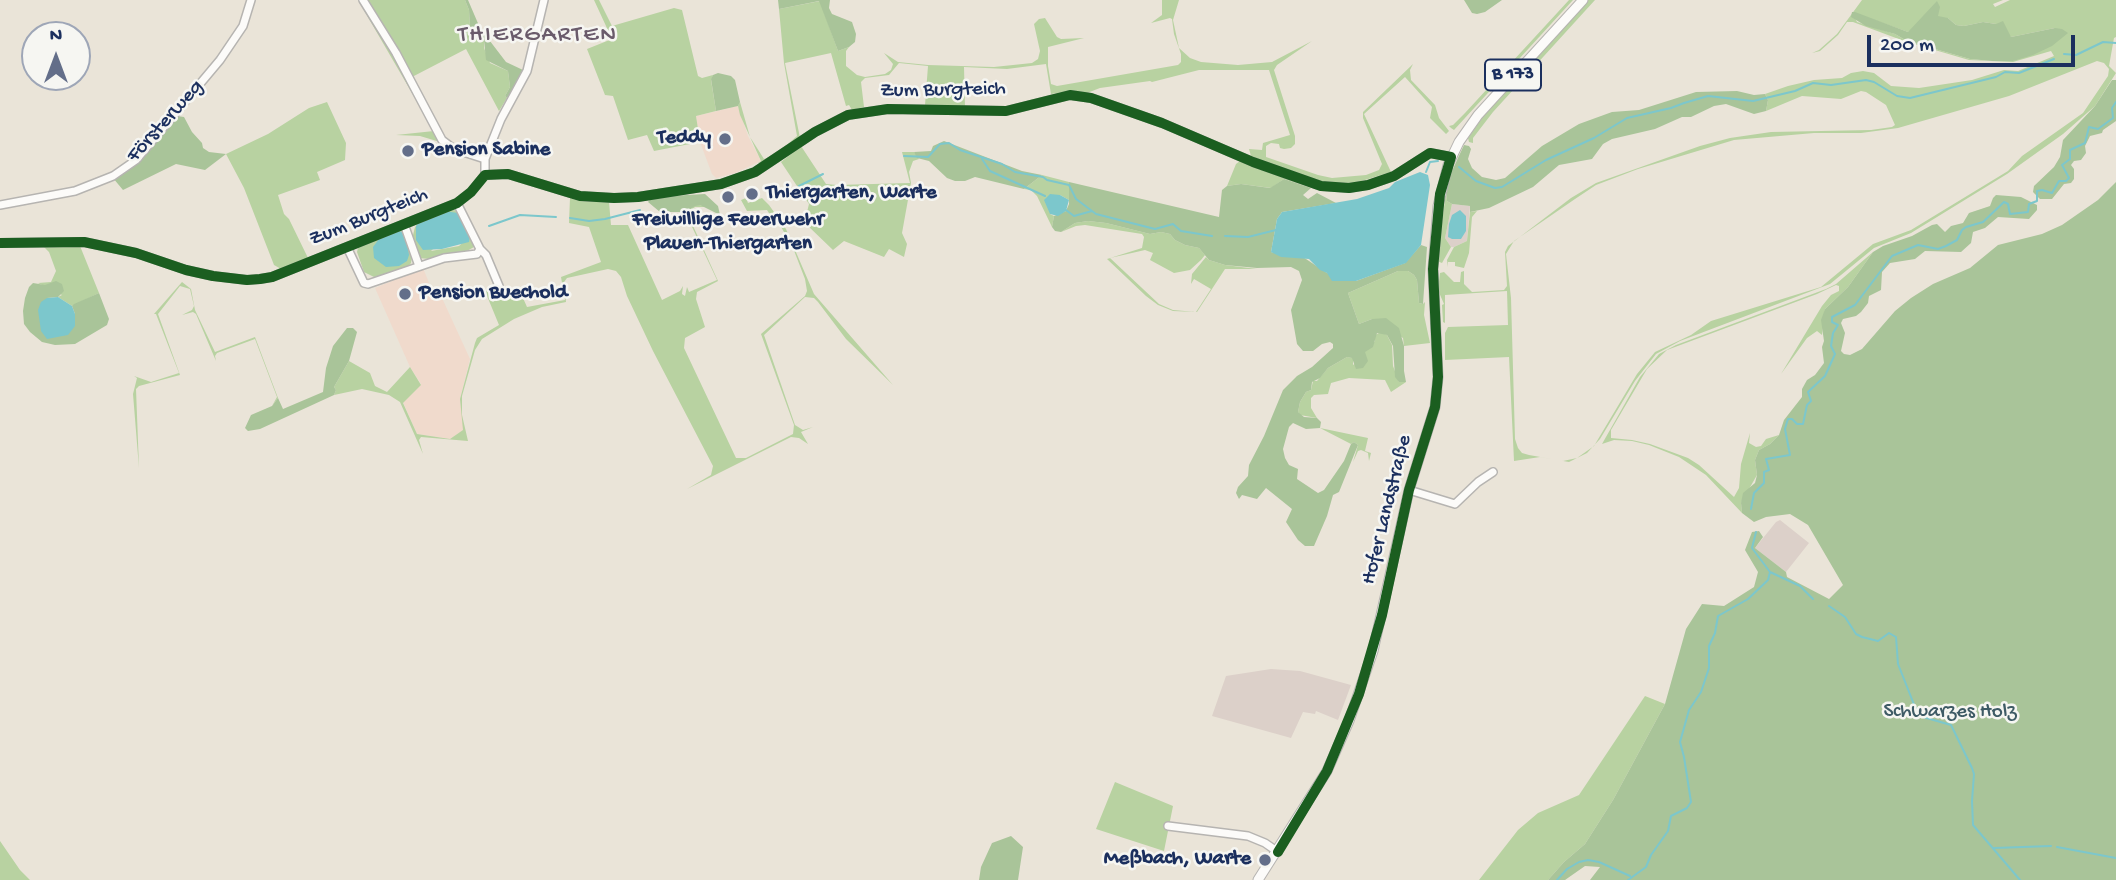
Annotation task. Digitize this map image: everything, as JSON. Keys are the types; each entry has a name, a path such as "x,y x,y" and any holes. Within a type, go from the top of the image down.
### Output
{"main road":[{"name":"Hofer Landstraße","path":"1258,880 1327,771 1359,694 1382,615 1409,490 1433,415 1438,390 1433,269 1440,194 1451,157 1478,115 1583,0"}],"street":[{"name":"Försterweg","path":"0,205 75,191 113,176 136,160 224,54 243,26 251,0"},
{"path":"363,0 396,53 442,140 454,149 485,159"},
{"path":"485,175 485,159 500,119 527,71 544,0"},
{"name":"Zum Burgteich","path":"0,243 84,242 136,253 186,270 247,280 272,277 457,203 471,192 485,175 508,174 580,196 638,197 721,184 755,172 815,132 848,116 888,110 1006,111 1070,95 1091,98 1162,123 1238,156 1321,186 1349,188 1368,185 1394,176 1430,153 1451,157"},
{"path":"457,203 480,250 486,255 499,286"},
{"path":"404,224 419,266"},
{"path":"347,247 364,283 368,284 443,258 477,254 480,250"},
{"path":"1409,490 1455,503 1493,472"},
{"path":"1168,826 1248,836 1278,852"}],"shaded area":[{"name":"Teddy","path":"738,106 748,136 761,161 716,178 700,142 696,116"},
{"path":"1452,204 1470,206 1467,241 1454,247 1451,247 1445,238"},
{"path":"423,268 436,300 442,298 470,359 460,399 464,430 450,439 417,434 403,402 421,384 410,367 375,288"},
{"path":"1780,520 1809,543 1786,572 1755,548"},
{"path":"1271,669 1300,671 1351,685 1338,720 1316,711 1315,714 1303,712 1291,738 1212,716 1226,676"}],"green space":[{"path":"358,0 370,15 442,142 478,158 444,150 440,142 420,136 396,135 434,131"},
{"path":"366,0 465,0 469,10 470,27 484,40 490,63 508,71 510,87 499,111 466,49 412,77"},
{"path":"465,0 468,0 480,28 506,62 523,70 507,98 505,96 510,87 508,71 486,60 484,40 470,27 469,10"},
{"path":"594,0 599,0 612,26 674,8 682,10 698,76 702,78 713,75 711,80 716,111 696,116 700,142 654,151 647,135 628,140 613,96 605,95 587,49 612,39"},
{"path":"778,0 830,0 829,8 832,14 852,22 856,34 855,42 838,51 819,1 779,9"},
{"path":"1162,0 1179,0 1173,20 1179,48 1190,58 1201,62 1238,65 1272,62 1312,41 1277,65 1274,70 1295,136 1295,144 1284,149 1280,148 1279,144 1271,143 1266,146 1266,157 1332,178 1366,175 1379,170 1382,164 1363,112 1413,64 1410,70 1411,80 1435,105 1439,118 1449,131 1446,134 1430,118 1432,107 1405,77 1364,114 1391,172 1355,183 1328,183 1314,181 1251,156 1249,149 1262,150 1263,143 1290,135 1269,70 1199,70 1152,82 1100,88 1087,93 1071,91 1051,94 1046,64 1007,69 964,67 965,107 925,105 928,66 899,63 889,75 865,78 861,82 864,107 852,110 849,105 846,106 831,53 785,63 800,138 773,158 758,163 761,161 750,137 764,159 775,155 797,136 784,63 779,9 820,1 838,51 849,47 846,51 846,66 857,75 865,77 885,74 891,70 893,64 884,53 898,62 928,65 994,67 1032,63 1038,59 1040,51 1034,24 1045,18 1057,37 1084,38 1048,47 1051,84 1057,86 1178,65 1181,62 1181,54 1174,34 1172,19 1151,23 1162,15"},
{"path":"1464,0 1502,0 1485,12 1477,14 1472,13"},
{"path":"1569,0 1573,0 1454,130 1451,128 1449,126 1465,113"},
{"path":"1588,0 1595,0 1493,112 1473,138 1473,143 1469,142 1468,138 1487,111"},
{"path":"1862,0 2003,0 1993,4 1995,7 2010,0 2116,0 2116,37 2109,66 2116,73 2095,106 2063,134 2007,174 1911,233 1874,248 1830,284 1680,341 1656,354 1635,381 1595,444 1637,374 1655,352 1691,335 1711,321 1821,287 1873,244 1911,230 2008,171 2022,156 2083,113 2108,76 2109,69 2104,63 2097,61 2009,96 1898,128 1861,133 1814,133 1734,140 1638,169 1596,185 1520,237 1571,198 1596,183 1700,146 1771,132 1871,130 1895,125 1886,105 1861,91 1841,99 1802,96 1766,111 1768,100 1765,94 1788,86 1814,80 1842,78 1863,71 1874,73 1891,86 1919,88 1972,80 2004,70 2018,71 2054,56 2051,51 2013,62 1969,60 1904,41 1853,22 1847,22 1838,35 1820,51 1812,53 1837,34 1852,13 1857,22 1895,34 1907,41 1970,59 1992,61 2013,61 2055,28 2011,37 1996,24 1983,22 1956,25 1948,18 1908,32 1853,12"},
{"path":"1937,1 1940,7 1938,16 1948,18 1956,25 1983,22 1996,24 2003,21 2011,37 2055,28 2068,33 2052,46 2033,55 2013,61 1992,61 1970,59 1907,41 1895,34 1866,26 1851,17 1852,12 1855,12 1908,32"},
{"path":"718,73 731,76 735,80 740,102 738,106 716,111 711,79"},
{"path":"2112,80 2116,80 2116,121 2102,133 2090,136 2085,146 2086,153 2081,160 2074,161 2071,165 2074,179 2071,183 2064,184 2052,199 2040,199 2033,192 2034,186 2054,167 2060,157 2063,140 2095,106"},
{"path":"1737,91 1754,95 1765,94 1768,100 1766,111 1754,114 1726,104 1714,106 1655,129 1612,139 1603,144 1592,159 1559,165 1533,187 1489,208 1470,212 1470,206 1447,201 1446,192 1452,171 1464,145 1471,149 1468,159 1472,168 1482,177 1496,180 1505,178 1542,146 1579,124 1612,112 1639,110 1696,92"},
{"path":"327,102 346,143 345,160 317,172 320,180 278,195 284,214 308,258 281,269 274,265 244,188 226,154 268,134 309,108"},
{"path":"740,102 750,137 740,115"},
{"path":"177,116 184,117 203,148 209,152 226,154 205,170 176,164 123,190 113,178"},
{"path":"944,141 1022,171 1042,175 1024,189 975,177 955,181 947,178 929,161 917,158 914,152 931,151 933,146"},
{"path":"801,146 826,184 837,185 910,183 902,152 914,152 919,159 913,161 909,172 911,183 902,233 907,244 904,257 889,249 884,257 844,241 833,250 807,225 809,204 781,162"},
{"path":"1241,160 1311,188 1284,179 1271,188 1241,184 1227,186 1236,164"},
{"path":"1042,175 1069,182 1069,200 1060,195 1050,214 1054,216 1052,227 1037,196 1031,190 1024,189"},
{"path":"1284,179 1311,188 1303,195 1308,199 1317,193 1336,203 1282,212 1277,219 1271,252 1303,257 1327,273 1356,281 1405,263 1421,245 1427,247 1423,304 1419,303 1417,280 1408,271 1398,271 1348,293 1359,324 1386,318 1399,328 1404,346 1406,382 1399,382 1395,377 1393,346 1387,335 1377,333 1373,347 1365,352 1368,361 1363,368 1356,369 1352,358 1347,357 1312,382 1311,390 1306,392 1300,402 1298,412 1304,417 1317,418 1321,422 1320,428 1306,429 1293,423 1289,427 1283,449 1285,458 1289,465 1298,469 1297,479 1318,493 1324,490 1344,461 1351,444 1354,442 1358,445 1339,492 1333,495 1314,546 1305,546 1298,540 1286,522 1292,509 1266,488 1257,499 1242,495 1239,499 1236,493 1248,476 1249,465 1283,390 1333,348 1330,342 1313,351 1303,351 1297,344 1291,310 1302,280 1299,271 1291,267 1225,265 1209,260 1199,248 1185,245 1170,234 1161,232 1150,234 1088,221 1075,223 1061,232 1052,227 1054,216 1066,211 1069,204 1069,182 1219,217 1222,190 1227,186 1241,184 1270,188"},
{"name":"Schwarzes Holz","path":"2116,182 2116,880 1590,880 1600,867 1585,866 1565,880 1548,880 1585,844 1613,800 1665,704 1686,629 1702,604 1724,606 1754,587 1758,572 1745,550 1752,532 1759,531 1763,537 1755,548 1786,572 1787,577 1829,599 1843,585 1808,525 1790,514 1766,517 1754,522 1742,513 1741,503 1743,493 1755,483 1755,460 1759,450 1779,435 1784,420 1802,397 1802,389 1807,380 1815,375 1824,363 1821,320 1825,309 1848,287 1873,252 1883,246 1912,236 1932,225 1937,224 1945,232 1951,226 1963,223 1969,213 1990,206 1996,195 2021,197 2037,205 2037,210 2029,219 1998,217 1985,228 1973,232 1971,243 1961,252 1925,251 1915,259 1890,263 1882,272 1881,290 1869,296 1868,303 1861,312 1843,319 1841,323 1845,333 1841,351 1850,355 1862,349 1895,311 1911,298 1933,284 1970,268 1998,245 2042,234 2062,225 2098,200"},
{"path":"1446,192 1447,201 1452,204 1445,238 1451,247 1442,263 1437,261"},
{"path":"705,194 718,206 720,215 700,205 685,212 660,212 648,202 652,197"},
{"path":"570,198 609,202 611,225 628,225 662,300 680,291 683,286 682,294 685,296 687,287 689,292 717,280 685,212 695,205 708,207 695,207 689,212 689,217 718,281 697,292 696,299 705,327 685,338 684,348 736,458 746,458 793,434 794,425 761,334 805,296 807,291 793,248 780,225 767,210 747,211 741,200 746,198 748,203 762,198 769,205 786,229 814,294 893,385 846,339 814,298 805,297 764,335 795,425 803,430 813,427 801,432 808,444 799,438 791,437 687,489 711,475 713,466 653,351 621,277 616,271 608,269 567,278 564,282 566,302 542,307 514,319 482,339 475,350 462,396 462,415 468,441 421,437 419,440 423,454 400,402 389,395 362,389 334,395 334,387 349,361 370,373 375,386 387,392 410,367 421,385 403,403 417,434 450,439 463,430 460,399 475,343 477,338 499,325 485,291 498,288 519,289 527,307 565,300 561,277 601,262 589,227 569,223"},
{"path":"446,209 453,209 464,218 431,251 459,246 470,236 474,247 465,252 429,259 419,258 412,239 415,227 423,219"},
{"path":"1477,211 1472,217 1469,253 1464,268 1455,266 1455,262 1448,262 1448,267 1447,260 1454,247 1467,241 1470,212"},
{"path":"1088,221 1150,234 1170,234 1185,245 1199,248 1205,255 1190,270 1174,273 1150,260 1153,253 1145,250 1111,258 1142,248 1142,234 1085,225 1061,232 1075,223"},
{"path":"398,228 403,230 412,257 411,263 407,268 382,276 374,277 364,272 358,248"},
{"path":"1514,242 1506,254 1511,298 1515,439 1522,453 1554,459 1540,457 1514,461 1509,357 1445,360 1445,333 1448,327 1508,325 1507,291 1445,295 1445,323 1444,304 1438,290 1440,273 1444,272 1454,282 1460,282 1461,272 1464,271 1464,284 1472,292 1504,290 1507,286 1505,252"},
{"path":"45,244 80,246 99,293 72,306 58,297 62,295 38,283 51,282 56,271"},
{"path":"1873,252 1848,287 1825,309 1822,335 1817,331 1807,338 1781,374 1822,306 1831,295 1839,291 1839,286 1667,350 1647,369 1611,430 1611,438 1632,440 1650,444 1688,458 1734,497 1739,488 1741,464 1750,433 1749,443 1756,447 1761,446 1766,439 1779,435 1759,450 1755,460 1757,475 1741,503 1742,513 1706,475 1679,457 1632,441 1614,440 1602,444 1640,377 1659,354 1676,345 1826,289 1836,284"},
{"path":"1206,257 1225,265 1257,269 1225,269 1196,312 1211,289 1194,279 1191,284 1192,274"},
{"path":"1110,258 1159,304 1173,310 1195,312 1173,311 1158,305 1107,259"},
{"path":"1398,271 1408,271 1417,280 1419,303 1425,302 1424,315 1430,343 1404,346 1403,338 1372,319 1359,324 1348,293"},
{"path":"56,281 62,284 64,291 58,297 47,298 75,314 72,306 74,304 99,293 109,319 107,325 75,344 55,345 42,342 30,332 24,324 23,311 29,287 33,283 45,285"},
{"path":"182,282 191,289 195,310 215,352 255,337 278,398 272,406 277,397 255,339 217,353 216,361 196,314 193,312 182,315 194,306 190,289 180,286 158,314 180,375 136,389 139,468 133,394 137,378 134,376 151,382 179,373 154,314"},
{"path":"347,328 353,328 357,332 349,361 334,387 334,395 260,429 248,431 245,428 251,415 272,406 278,398 283,409 323,392 326,368 333,346"},
{"path":"1381,332 1387,335 1392,345 1393,366 1399,382 1406,382 1391,392 1385,380 1349,378 1331,383 1328,394 1314,395 1311,398 1311,408 1317,418 1300,415 1300,402 1306,392 1311,390 1313,381 1317,381 1328,368 1347,357 1353,358 1353,365 1365,356 1364,352 1375,341 1375,335"},
{"path":"1320,428 1368,438 1365,451 1371,453 1369,461 1368,453 1361,450 1353,462 1358,445"},
{"path":"1645,696 1665,704 1613,800 1585,844 1548,880 1479,880 1518,830 1538,813 1579,795"},
{"path":"1115,782 1173,806 1164,851 1096,829"},
{"path":"1011,836 1023,847 1018,880 979,880 981,867 992,843"},
{"path":"0,841 20,870 30,880 0,880"}],"water":[{"path":"1420,172 1428,175 1430,185 1421,245 1406,263 1356,281 1332,281 1327,273 1309,259 1281,257 1271,252 1277,219 1282,212 1357,199 1389,188 1395,182"},
{"path":"1050,194 1069,200 1066,211 1058,216 1050,214 1044,200"},
{"path":"1460,210 1466,216 1466,231 1461,239 1452,239 1448,237 1449,224 1452,215"},
{"path":"444,211 458,213 470,236 469,242 442,249 423,250 416,240 416,226 420,221"},
{"path":"398,231 403,232 406,237 409,255 407,261 399,266 386,267 374,258 373,247 379,239"},
{"path":"58,297 72,306 75,326 68,335 47,339 41,331 38,310 41,302 47,298"}],"waterway":[{"path":"2064,54 2076,55 2103,42 2116,43"},
{"path":"1459,167 1476,181 1495,188 1502,187 1546,160 1594,138 1627,118 1708,96 1753,101 1795,91 1813,83 1831,85 1866,80 1897,96 1910,98 1996,77 2005,72 2019,73 2054,59"},
{"path":"1751,509 1754,493 1764,483 1764,472 1769,470 1766,459 1790,455 1785,429 1788,419 1803,424 1807,405 1811,401 1808,392 1825,376 1835,354 1831,346 1833,333 1838,325 1832,322 1832,317 1855,305 1892,256 1918,245 1938,249 1946,246 1957,240 1966,227 1983,222 2004,202 2008,204 2010,214 2028,212 2029,204 2037,201 2037,191 2052,193 2059,181 2069,178 2062,165 2070,159 2070,150 2085,143 2089,127 2098,129 2113,118 2112,108 2116,102"},
{"path":"904,156 928,157 940,144 949,143 1015,172 1069,185 1076,199 1096,214 1155,229 1173,224 1181,231 1212,236"},
{"path":"982,159 990,171 1045,196"},
{"path":"1426,172 1430,162 1438,161"},
{"path":"799,186 823,174"},
{"path":"570,218 589,221 640,210"},
{"path":"1066,210 1074,216 1092,211"},
{"path":"489,226 520,215 556,217"},
{"path":"1225,236 1248,237 1276,230"},
{"path":"1628,880 1646,867 1668,831 1671,816 1687,808 1691,802 1680,742 1689,710 1701,692 1709,668 1709,646 1718,616 1748,599 1768,580 1770,572 1752,548 1756,532"},
{"path":"1770,572 1800,586 1813,599"},
{"path":"1829,606 1845,617 1856,634 1862,637 1878,641 1889,633 1896,637 1898,664 1915,707 1923,717 1951,725 1972,768 1973,825 2020,880"},
{"path":"1994,848 2051,846"},
{"path":"2057,847 2116,858"},
{"path":"1557,880 1567,869 1588,860 1630,876"}],"cycle path":[{"path":"0,243 84,242 136,253 213,276 260,279 272,277 457,203 471,192 485,175 508,174 580,196 638,197 721,184 755,172 815,132 848,115 888,109 1006,111 1070,95 1091,98 1162,123 1253,162 1321,186 1349,188 1368,185 1394,176 1430,153 1451,157 1440,194 1433,269 1438,377 1435,407 1409,490 1382,615 1359,694 1327,771 1278,852"}],"place":[{"name":"Teddy","path":"725,139"},
{"name":"Pension Sabine","path":"408,151"},
{"name":"Thiergarten, Warte","path":"752,194"},
{"name":"Freiwillige Feuerwehr Plauen-Thiergarten","path":"728,197"},
{"name":"Pension Buechold","path":"405,294"},
{"name":"Meßbach, Warte","path":"1265,860"}],"district":[{"name":"THIERGARTEN","path":"538,36"}]}
